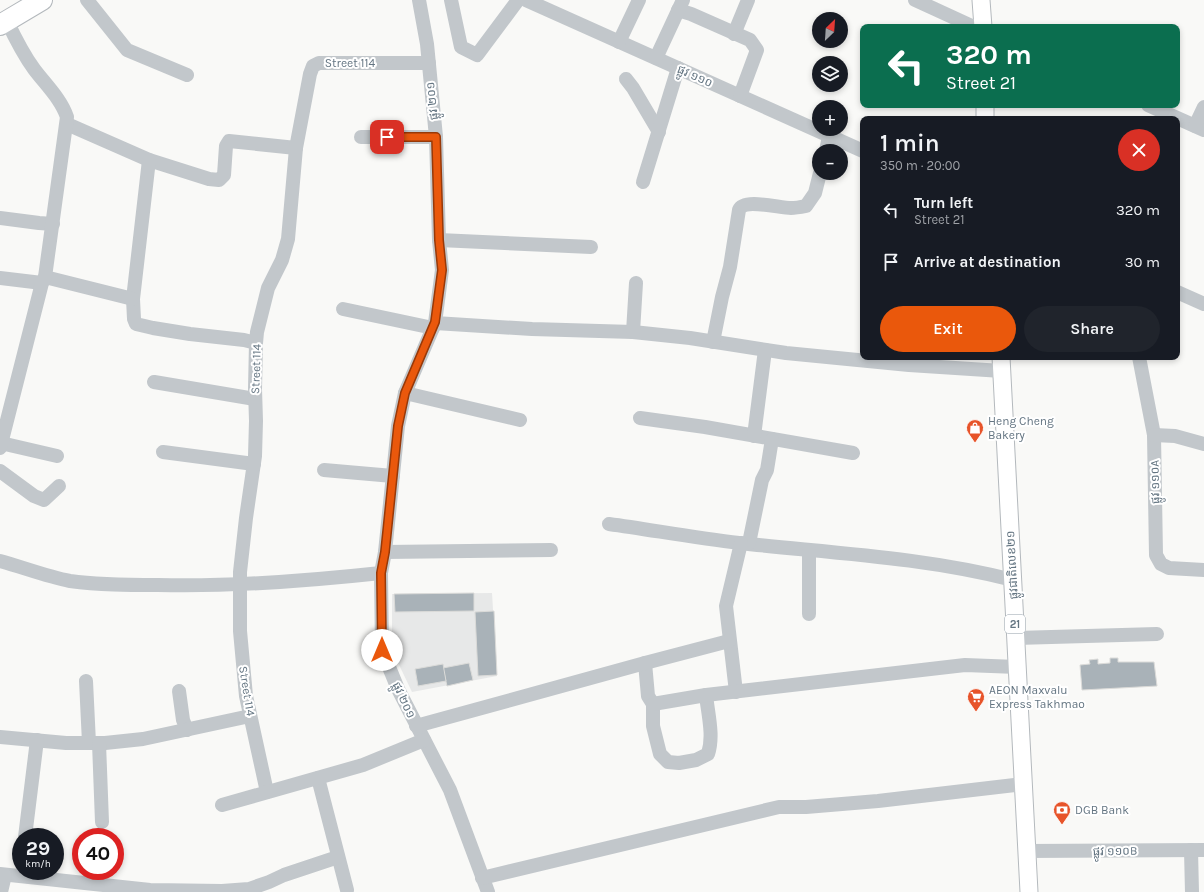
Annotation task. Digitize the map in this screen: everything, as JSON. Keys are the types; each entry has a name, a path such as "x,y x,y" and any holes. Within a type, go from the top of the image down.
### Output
{"highway":[{"path":"3,23 31,2"}],"main road":[{"path":"981,0 983,24"},
{"name":"ផ្លូវជាតិលេខ២១","path":"1001,364 1029,892"}],"street":[{"path":"87,0 127,50 187,75"},
{"name":"ផ្លូវ ២០១","path":"418,0 427,44 436,137 439,240 442,270 434,325 405,393 398,426 385,552 381,573 382,650 398,689 450,790 488,892"},
{"path":"451,0 461,47 477,55 518,0"},
{"name":"ផ្លូវ ១១០","path":"526,0 812,128"},
{"path":"619,42 639,0"},
{"path":"734,34 748,0"},
{"path":"915,0 967,24"},
{"path":"656,58 681,5 691,14 750,40 757,50 740,96"},
{"path":"3,23 34,69 63,106 67,117 67,124 53,224 43,280 1,446 57,456"},
{"name":"Street 114","path":"267,792 250,716 242,660 240,585 246,518 254,464 256,421 256,344 268,288 282,260 288,239 296,148 310,74 313,66 319,63 428,63"},
{"path":"643,182 678,68"},
{"path":"626,79 659,132"},
{"path":"1180,119 1200,128 1204,107"},
{"path":"1155,108 1173,116"},
{"path":"67,124 149,160 209,179 219,180 224,175 226,146 229,141 296,148"},
{"path":"827,144 829,136"},
{"name":"ផ្លូវ ១១០","path":"829,136 860,150"},
{"path":"361,137 436,137"},
{"path":"149,160 133,299 134,319 136,324 153,328 244,340 256,344"},
{"path":"713,342 730,267 740,206 745,204 792,208 806,206 815,193 818,180"},
{"path":"0,218 53,224"},
{"path":"439,240 591,247"},
{"path":"0,278 43,280 133,299"},
{"path":"633,332 636,283"},
{"path":"1180,293 1204,304"},
{"path":"343,309 434,325 633,332 765,350 860,360"},
{"path":"754,436 765,350"},
{"path":"861,360 909,365 1001,364"},
{"name":"ផ្លូវ ១១០A","path":"1140,360 1154,435 1156,555 1161,564 1170,568 1204,570"},
{"path":"154,382 255,399"},
{"path":"405,393 520,420"},
{"path":"640,418 853,453"},
{"path":"1154,435 1175,436 1204,444"},
{"path":"736,692 726,606 762,480 767,470 772,439"},
{"path":"163,452 254,464"},
{"path":"324,470 393,476"},
{"path":"0,471 40,499 44,500 59,486"},
{"path":"609,524 745,543 863,554 940,565 1013,580"},
{"path":"385,552 551,550"},
{"path":"809,550 809,614"},
{"path":"0,561 68,580 109,585 240,585 319,580 381,573"},
{"path":"1016,638 1157,634"},
{"path":"416,726 729,641"},
{"path":"645,663 648,696 653,704 653,726 660,754 668,762 679,763 696,760 708,754 711,746 711,736 706,695"},
{"path":"653,704 706,695 965,665 1017,667"},
{"path":"86,681 102,822"},
{"path":"179,692 183,720 187,730"},
{"path":"0,737 66,743 94,743 143,739 250,716"},
{"path":"26,828 37,740"},
{"path":"222,805 364,765 424,740"},
{"path":"318,778 347,890"},
{"path":"482,878 779,807 806,807 878,801 1023,784"},
{"path":"1192,892 1198,850"},
{"name":"ផ្លូវ ១១០B","path":"1026,851 1198,850"},
{"path":"64,879 150,890 222,891 249,889 269,882 284,874 338,857"},
{"path":"1,892 2,875 12,874"}],"shaded area":[{"path":"492,593 497,676 412,692 392,650 392,594"}],"building":[{"path":"474,593 474,611 395,612 394,594"},
{"path":"494,611 497,675 478,676 475,612"},
{"path":"1110,658 1118,658 1118,662 1154,662 1157,686 1082,690 1080,665 1090,664 1089,660 1098,659 1098,664 1110,663"},
{"path":"469,663 473,680 447,686 443,668"},
{"path":"443,664 446,681 418,686 415,669"}],"place":[{"name":"Heng Cheng Bakery","path":"975,443"},
{"name":"AEON Maxvalu Express Takhmao","path":"976,712"},
{"name":"DGB Bank","path":"1062,825"}],"route":[{"path":"382,650 381,573 385,552 398,426 405,393 435,322 442,270 439,240 436,137 387,137"}]}
